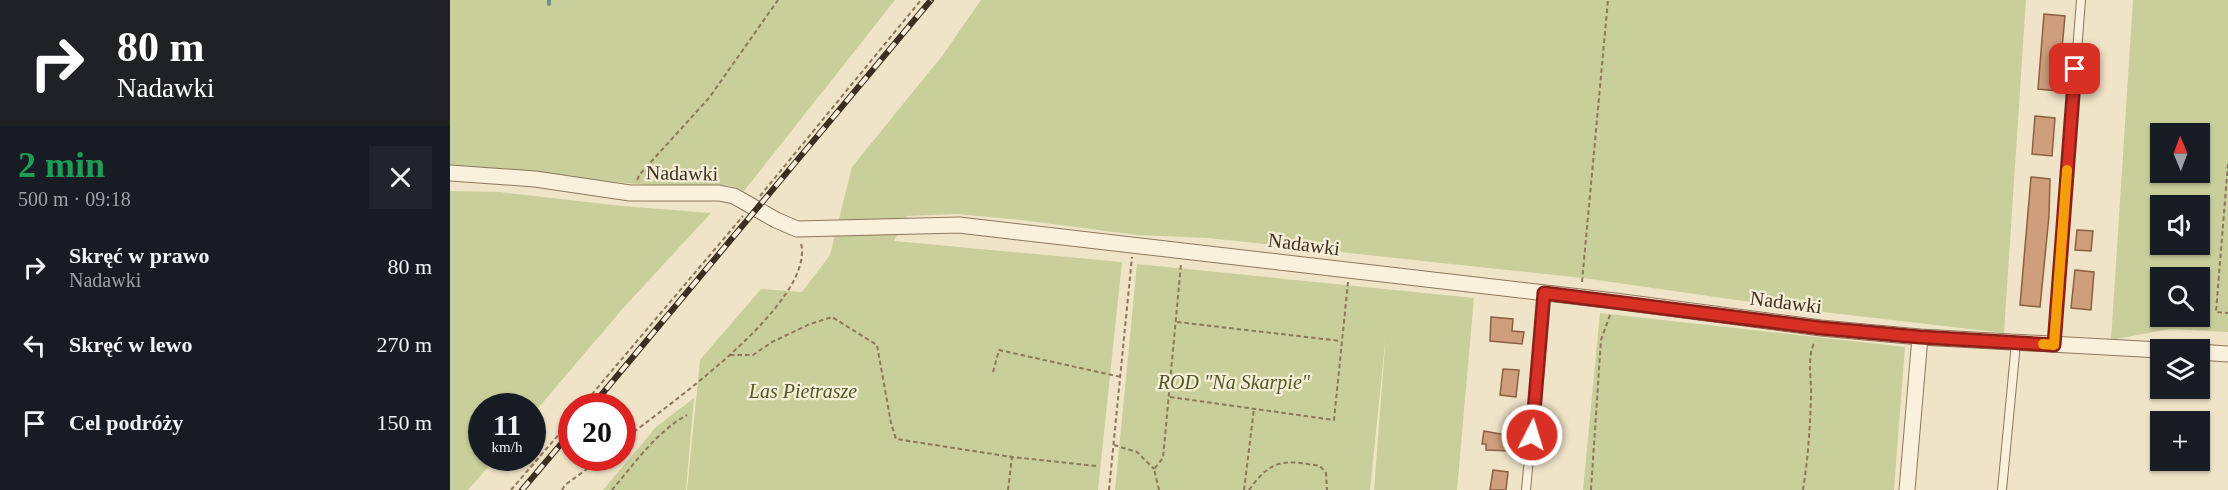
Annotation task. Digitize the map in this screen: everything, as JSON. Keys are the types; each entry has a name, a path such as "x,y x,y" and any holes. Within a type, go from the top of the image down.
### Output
{"street":[{"name":"Nadawki","path":"450,173 535,179 630,193 734,196 797,229 959,225 1615,301 1821,328 1920,337 2150,350"},
{"path":"1907,490 1920,337"},
{"path":"2210,353 2228,354"}],"lane":[{"path":"2054,345 2081,0"},
{"path":"1526,490 1544,293"},
{"path":"2002,490 2016,343"}],"path":[{"path":"630,193 640,174 709,98 778,0"},
{"path":"1581,297 1608,0"},
{"path":"2228,164 2216,312 2228,313"},
{"path":"636,430 730,355 765,321 782,300 797,275 803,250 797,229"},
{"path":"1109,490 1133,245"},
{"path":"1154,469 1163,458 1182,251"},
{"path":"1170,397 1334,420 1350,270"},
{"path":"1590,490 1601,340 1615,301"},
{"path":"730,355 753,354 810,324 832,317 877,345 891,423 896,438 1011,457 1096,466"},
{"path":"1177,321 1342,342"},
{"path":"1803,490 1812,383 1809,362 1812,346 1821,328"},
{"path":"993,372 999,350 1121,377"},
{"path":"1244,490 1254,409"},
{"path":"612,490 644,452 675,422 687,415"},
{"path":"511,490 558,435"},
{"path":"1114,445 1137,452 1154,469 1159,490"},
{"path":"1008,490 1011,457"},
{"path":"1250,490 1260,476 1275,465 1291,462 1320,466 1326,473 1327,490"},
{"path":"562,490 565,485 584,471"}],"green space":[{"path":"450,0 895,0 744,191 723,185 626,183 480,167 450,166"},
{"name":"Las Pietrasze","path":"981,0 2026,0 2004,333 1806,310 1583,278 1208,238 1137,235 957,214 907,216 894,241 1122,262 1098,490 687,490 700,360 761,289 802,292 830,255 852,167 942,56"},
{"path":"2133,0 2228,0 2228,332 2170,329 2111,340"},
{"path":"450,191 500,192 622,206 711,213 625,306 546,399 546,393 468,393 468,471 485,471 468,490 450,490"},
{"name":"ROD \"Na Skarpie\"","path":"1137,264 1474,298 1457,490 1374,490 1386,334 1370,490 1115,490"},
{"path":"1600,313 1905,347 1894,490 1583,490"},
{"path":"694,398 686,490 603,490 619,471 636,471 636,451 656,427"}],"building":[{"path":"2044,14 2065,16 2058,91 2038,89"},
{"path":"2035,116 2055,118 2052,156 2032,154"},
{"path":"2031,177 2050,179 2049,216 2040,307 2020,305"},
{"path":"2077,230 2093,231 2091,251 2075,250"},
{"path":"2075,270 2094,272 2091,310 2071,308"},
{"path":"1491,317 1513,319 1512,331 1524,332 1522,344 1490,341"},
{"path":"1503,369 1519,370 1516,397 1500,395"},
{"path":"1484,431 1512,436 1511,451 1486,450 1486,444 1482,444"},
{"path":"1493,470 1508,472 1506,490 1490,490"}],"railway":[{"path":"603,393 931,0"},
{"path":"522,490 558,448"}],"slow traffic":[{"path":"2043,344 2054,345 2067,170"}],"route":[{"path":"1532,435 1544,293 1821,328 2054,345 2075,69"}]}
